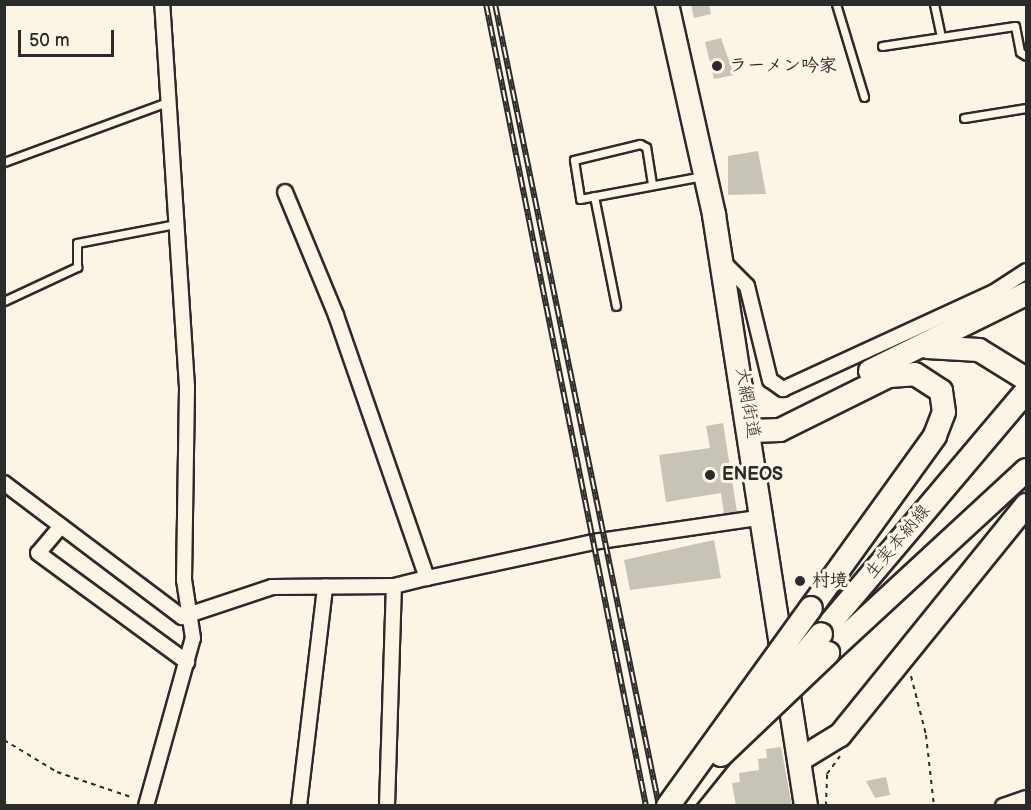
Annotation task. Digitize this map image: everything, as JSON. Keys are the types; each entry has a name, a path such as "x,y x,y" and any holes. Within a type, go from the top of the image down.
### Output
{"main road":[{"name":"大網街道","path":"667,4 705,175 752,431 806,806"},
{"path":"752,431 1026,294"},
{"path":"920,347 979,350 1026,379"},
{"path":"668,806 935,436 944,412 941,391 915,374 889,376 780,430 752,431"},
{"name":"生実本納線","path":"825,644 1022,396"},
{"path":"680,806 722,755 825,644 1026,470"},
{"path":"799,760 840,735 1026,505"}],"street":[{"path":"146,804 187,662 193,616 184,580 189,456 170,101 162,4"},
{"path":"285,192 336,315 427,578"},
{"path":"722,261 747,286 770,380 783,389 963,307 1026,271"},
{"path":"4,483 182,617 193,616 272,587 394,586 593,542 764,517"},
{"path":"61,526 38,553 187,662"},
{"path":"387,806 394,586"},
{"path":"299,806 325,587"},
{"path":"1004,806 1026,798"}],"lane":[{"path":"836,4 864,97"},
{"path":"934,4 941,36"},
{"path":"882,46 1015,26 1020,52 1026,56"},
{"path":"4,162 170,101"},
{"path":"964,118 1026,108"},
{"path":"652,184 646,147 640,144 574,160 580,199 705,175"},
{"path":"594,196 616,306"},
{"path":"4,301 77,267 77,243 177,223"}],"path":[{"path":"910,673 926,735 934,806"},
{"path":"4,740 57,772 146,804"}],"building":[{"path":"691,4 709,4 711,14 694,18"},
{"path":"721,38 734,75 714,79 705,42"},
{"path":"758,151 766,194 728,195 728,156"},
{"path":"723,423 737,512 724,514 721,493 666,502 659,455 710,448 706,426"},
{"path":"714,540 721,578 630,590 624,560"},
{"path":"781,747 792,806 736,806 732,783 740,782 739,773 759,770 758,759 767,758 766,749"},
{"path":"886,777 890,795 875,798 866,781"}],"railway":[{"path":"486,4 646,806"},
{"path":"495,4 659,806"}],"place":[{"name":"ラーメン吟家","path":"717,66"},
{"name":"ENEOS","path":"710,475"},
{"name":"村境","path":"800,581"}]}
